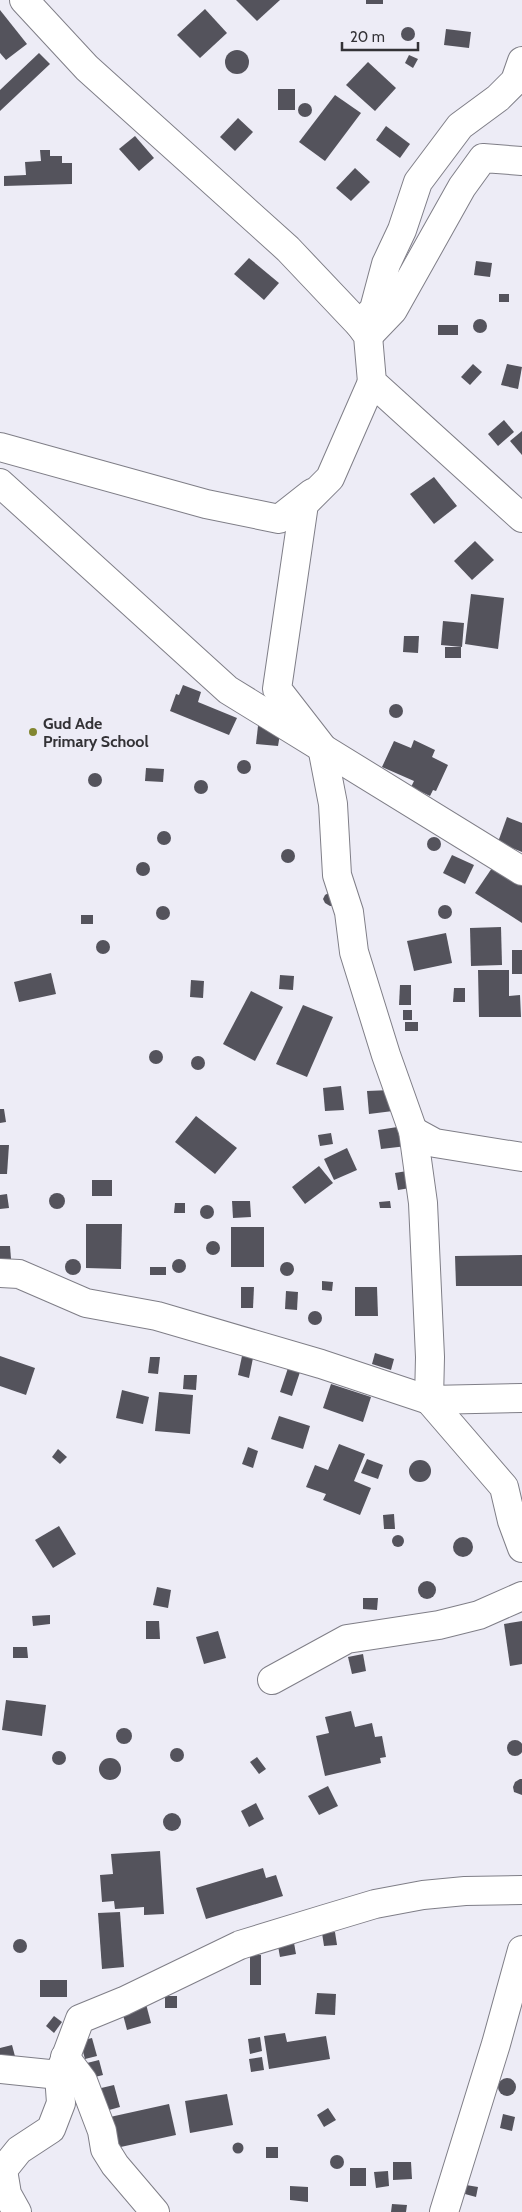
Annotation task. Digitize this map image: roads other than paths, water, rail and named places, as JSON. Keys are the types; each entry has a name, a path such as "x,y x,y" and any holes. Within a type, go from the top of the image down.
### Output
{"street":[{"path":"24,0 87,68 288,249 364,331"},
{"path":"522,61 515,81 498,98 460,126 418,182 402,230 386,264 374,309 364,331 372,382 330,478 304,504 277,688 322,747 333,804 337,875 349,912 354,952 386,1055 413,1131 423,1203 430,1357 429,1400 504,1487 512,1521 522,1548"},
{"path":"364,331 393,310 462,188 483,158 522,161"},
{"path":"372,382 522,518"},
{"path":"0,447 206,504 279,519 330,478"},
{"path":"0,483 228,690 522,871"},
{"path":"413,1131 435,1143 522,1157"},
{"path":"0,1274 19,1274 86,1303 158,1316 321,1364 429,1400 522,1398"},
{"path":"272,1680 347,1640 439,1625 478,1615 522,1596"},
{"path":"17,2212 7,2194 4,2170 19,2150 51,2129 61,2103 62,2066 80,2019 133,1997 240,1945 375,1904 423,1895 465,1891 522,1890"},
{"path":"444,2212 496,2044 522,1950"},
{"path":"0,2069 62,2066 83,2081 102,2130 105,2149 115,2165 155,2212"}],"place":[{"name":"Gud Ade Primary School","path":"33,732"}]}
